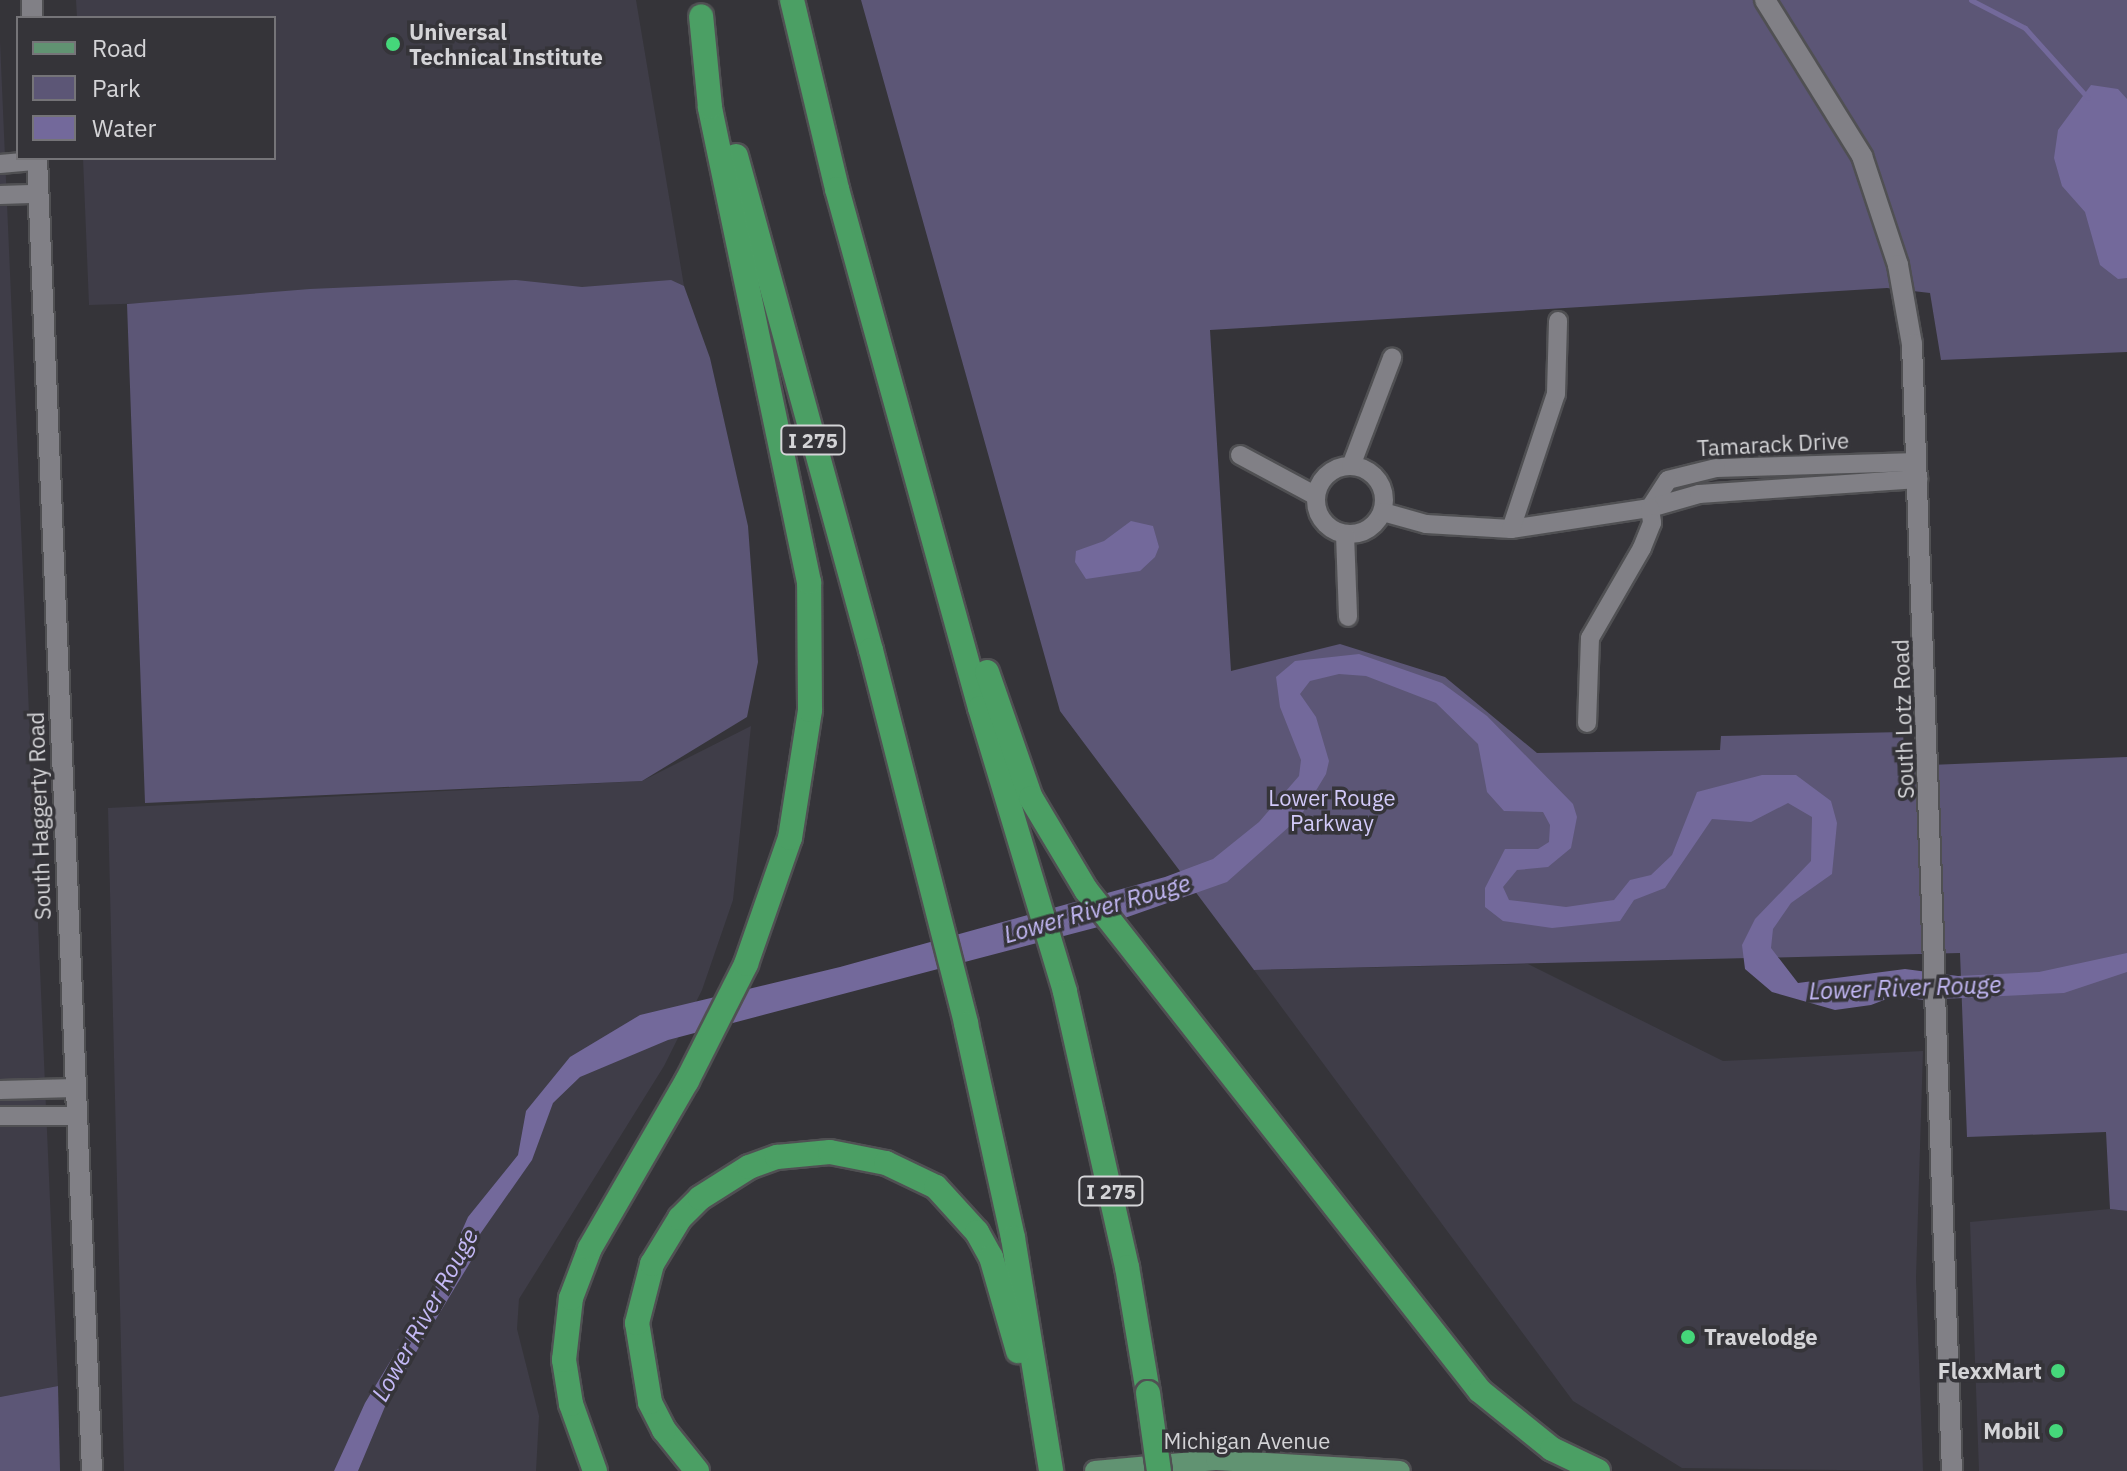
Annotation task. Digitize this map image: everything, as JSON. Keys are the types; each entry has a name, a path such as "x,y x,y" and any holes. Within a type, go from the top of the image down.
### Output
{"highway":[{"name":"I 275","path":"792,0 837,189 872,301 1018,837 1065,992 1104,1159 1148,1393 1159,1471"},
{"name":"I 275","path":"699,8 871,650 966,1024 1013,1238 1051,1471"},
{"path":"595,1471 571,1404 564,1360 571,1298 590,1248 687,1081 746,964 801,789 810,710 809,582 710,107 699,8"},
{"path":"872,301 907,399 1010,750 1047,831 1145,966 1480,1391 1552,1449 1598,1471"},
{"path":"697,1471 664,1430 643,1380 637,1346 643,1291 663,1242 700,1198 749,1167 777,1157 830,1152 858,1155 936,1187 977,1232 991,1257 1017,1348 1042,1406"}],"main road":[{"name":"Michigan Avenue","path":"1095,1471 1216,1460 1400,1471"}],"street":[{"name":"South Lotz Road","path":"1765,0 1862,156 1885,219 1908,312 1917,470 1952,1471"},
{"path":"0,164 37,160"},
{"name":"South Haggerty Road","path":"37,160 92,1471"},
{"path":"0,195 38,194"},
{"path":"1511,529 1556,394 1558,321"},
{"path":"1351,466 1392,358"},
{"path":"1240,455 1316,496"},
{"path":"1351,466 1379,481 1383,512 1368,530 1345,534 1320,517 1316,496 1332,471 1351,466"},
{"name":"Tamarack Drive","path":"1650,508 1659,487 1689,472 1917,470"},
{"name":"Tamarack Drive","path":"1383,512 1426,524 1511,529 1650,508 1699,494 1917,470"},
{"path":"1587,723 1590,638 1642,548 1652,523 1650,508"},
{"path":"1345,534 1348,617"},
{"path":"0,1090 75,1088"},
{"path":"0,1116 76,1116"}],"shaded area":[{"path":"76,0 636,0 684,286 89,305 83,160 276,160 276,16 77,16"},
{"path":"0,41 58,1386 0,1397"},
{"path":"751,726 733,900 702,990 664,1066 519,1299 517,1329 539,1416 536,1471 124,1471 108,808 642,781"},
{"path":"1528,964 1723,1061 1923,1051 1916,1278 1923,1471 1682,1468 1573,1401 1254,970"},
{"path":"2110,1209 2127,1211 2127,1471 1979,1471 1970,1222"}],"green space":[{"name":"Lower Rouge Parkway","path":"861,0 2127,0 2127,352 1941,360 1930,293 1887,288 1210,330 1231,671 1340,644 1445,677 1537,753 1720,750 1721,736 1903,732 1905,766 2127,757 2127,1211 2110,1209 2106,1132 1967,1137 1960,953 1254,970 1060,711"},
{"path":"516,280 582,287 671,280 684,286 710,358 748,526 758,662 747,717 642,781 145,803 127,304 310,289"},
{"path":"58,1386 60,1471 0,1471 0,1397"}],"water":[{"path":"2091,85 2118,89 2127,99 2127,278 2118,279 2100,265 2085,212 2062,186 2054,158 2058,130"},
{"path":"1131,521 1153,526 1159,547 1155,557 1140,571 1086,579 1075,562 1076,551 1104,541"},
{"name":"Lower River Rouge","path":"1359,654 1442,683 1487,716 1573,804 1577,817 1571,848 1548,867 1517,870 1503,887 1509,900 1566,907 1614,900 1630,880 1651,875 1672,855 1697,792 1762,775 1796,775 1831,801 1837,823 1832,874 1791,903 1773,929 1771,948 1798,983 1905,969 1958,976 2039,972 2127,953 2127,972 2064,993 1922,1000 1897,995 1871,1005 1835,1010 1772,992 1745,969 1742,945 1755,919 1811,861 1812,817 1788,803 1751,822 1712,819 1665,888 1634,900 1620,921 1552,928 1503,921 1485,907 1485,888 1505,849 1538,849 1549,842 1550,825 1543,812 1504,811 1487,792 1478,744 1436,703 1366,676 1339,674 1310,681 1300,694 1316,717 1329,761 1326,774 1300,817 1227,882 1102,926 668,1040 580,1077 553,1103 532,1160 478,1237 471,1261 389,1397 358,1471 334,1471 365,1403 442,1276 468,1217 518,1155 526,1111 570,1057 640,1015 840,967 1165,877 1213,859 1259,822 1299,776 1301,760 1280,707 1276,677 1295,661"}],"waterway":[{"path":"1971,0 2025,28 2088,98"}],"place":[{"name":"Universal Technical Institute","path":"393,44"},
{"name":"Travelodge","path":"1688,1337"},
{"name":"FlexxMart","path":"2058,1371"},
{"name":"Mobil","path":"2056,1431"}]}
